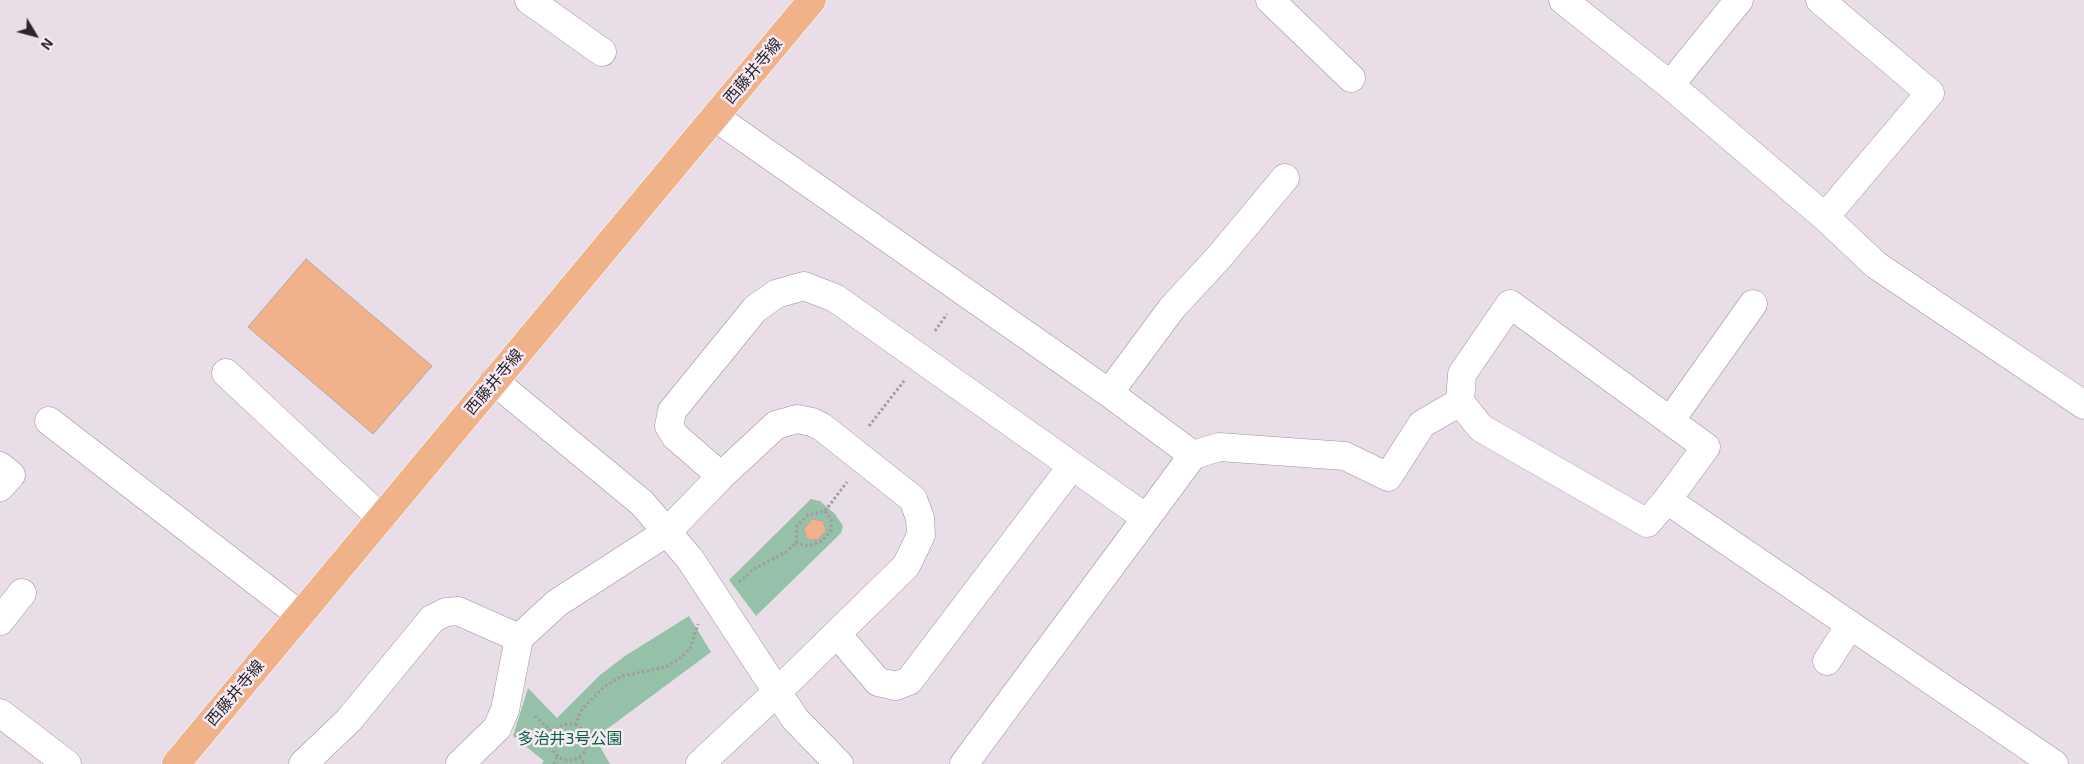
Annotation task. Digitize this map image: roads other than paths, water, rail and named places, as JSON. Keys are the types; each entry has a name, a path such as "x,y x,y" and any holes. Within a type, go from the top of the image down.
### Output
{"main road":[{"name":"西藤井寺線","path":"176,764 812,0"}],"street":[{"path":"529,0 602,52"},
{"path":"1270,0 1351,78"},
{"path":"1563,0 1670,85 1825,217 1876,266 2084,405"},
{"path":"1670,85 1739,0"},
{"path":"1820,0 1930,92 1825,217"},
{"path":"714,117 1109,393 1193,455"},
{"path":"1109,393 1172,308 1220,256 1286,178"},
{"path":"721,476 675,436 669,426 672,411 755,309 776,294 804,286 835,298 1146,518"},
{"path":"1502,298 1706,447 1667,500 1647,523 1481,428 1460,402 1462,374 1502,298"},
{"path":"1670,421 1753,304"},
{"path":"226,373 381,518"},
{"path":"494,381 642,503 690,559 795,719 839,764"},
{"path":"964,764 1193,455 1219,446 1345,456 1388,477 1422,424 1460,402"},
{"path":"460,764 497,728 505,710 519,638 557,603 667,532 721,476 776,425 797,419 822,427 913,499 920,518 921,535 906,566 706,762"},
{"path":"49,422 300,615"},
{"path":"0,466 10,474 0,487"},
{"path":"836,634 878,682 896,686 909,681 1072,466"},
{"path":"1667,500 2045,761"},
{"path":"0,621 22,593"},
{"path":"303,764 349,720 432,620 446,612 458,611 519,638"},
{"path":"1827,661 1850,625"},
{"path":"0,714 67,764"}],"park label":[{"name":"多治井3号公園","path":"570,739"}]}
